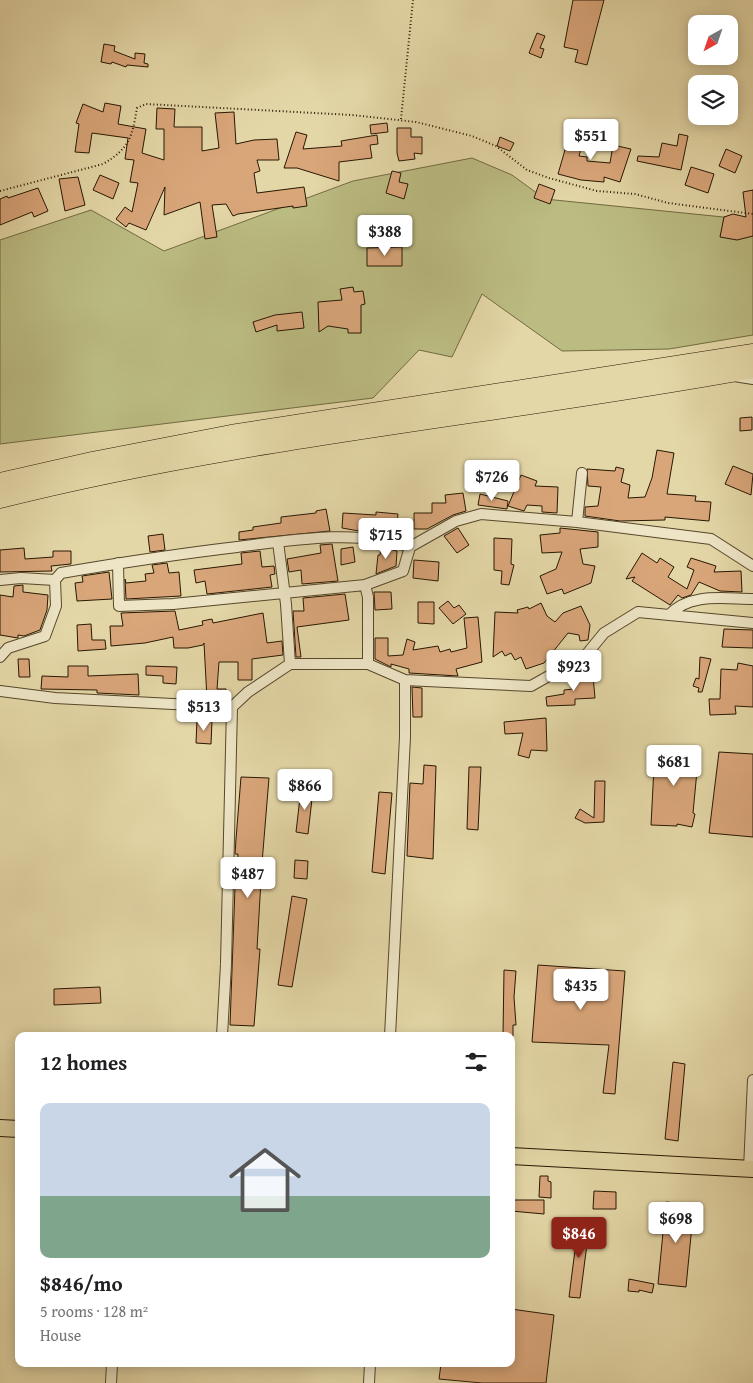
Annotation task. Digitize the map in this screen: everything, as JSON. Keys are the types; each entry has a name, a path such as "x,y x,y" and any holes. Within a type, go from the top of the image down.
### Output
{"highway":[{"path":"0,482 92,461 231,434 753,353"},
{"path":"0,499 89,477 192,458 753,370"}],"main road":[{"path":"0,1128 15,1129"},
{"path":"515,1156 751,1169"}],"street":[{"path":"726,374 753,380"},
{"path":"577,522 582,473"},
{"path":"118,563 119,606 157,605 365,585 403,571 410,547 456,520 481,514 577,522 711,539 753,566"},
{"path":"0,657 8,648 45,636 56,606 55,580 61,573 118,563 313,538 390,540 410,547"},
{"path":"278,542 290,664"},
{"path":"0,580 21,578 55,580"},
{"path":"365,585 368,597 368,664"},
{"path":"669,615 675,608 694,599 753,599"},
{"path":"222,1032 226,964 232,707 248,692 290,664 368,664 405,680 531,686 586,655 604,633 638,612 753,623"},
{"path":"390,1032 405,737 405,680"},
{"path":"0,690 55,698 232,707"},
{"path":"751,1169 753,1080"},
{"path":"111,1383 112,1367"},
{"path":"370,1367 370,1383"}],"path":[{"path":"401,120 413,0"},
{"path":"0,192 103,164 117,155 133,135 136,108 146,104 401,120 472,136 496,146 527,170 596,191 635,194 668,203 753,214"}],"green space":[{"path":"472,158 512,175 545,199 753,220 753,335 669,349 562,351 482,294 452,357 419,350 373,398 0,444 0,240 91,210 164,251 353,181"}],"building":[{"path":"573,0 604,0 587,65 575,62 578,50 564,47"},
{"path":"537,33 545,36 540,48 544,49 541,58 529,53"},
{"path":"104,44 115,46 114,51 135,59 135,53 145,54 144,63 148,64 148,67 127,65 126,67 112,62 111,64 101,62"},
{"path":"105,103 121,106 118,124 146,129 142,153 164,160 164,129 156,129 157,108 175,109 174,127 202,127 202,151 219,148 215,113 234,112 236,144 254,140 277,139 279,160 257,160 260,171 254,173 257,193 304,187 307,206 293,208 293,206 233,216 226,204 212,205 217,237 205,239 200,202 164,215 165,187 146,230 129,223 126,227 116,219 125,207 132,212 138,183 130,182 134,160 125,159 128,138 92,133 89,153 75,152 79,124 76,123 83,104 103,112"},
{"path":"387,123 388,132 371,134 370,125"},
{"path":"572,126 586,130 579,156 587,157 587,161 610,163 613,145 631,149 620,182 604,177 604,182 581,180 558,174"},
{"path":"397,128 411,128 411,137 422,137 422,154 414,153 415,159 399,161 397,153"},
{"path":"296,132 307,135 303,149 342,146 341,141 377,135 378,144 370,145 372,158 339,162 339,181 297,168 284,168"},
{"path":"679,134 688,136 681,170 637,161 638,156 659,157 662,143 677,146"},
{"path":"500,137 514,143 510,151 497,146"},
{"path":"726,149 742,156 735,173 719,166"},
{"path":"691,167 714,174 708,193 685,185"},
{"path":"392,171 401,173 399,182 408,184 404,199 386,193"},
{"path":"100,175 119,183 113,199 93,190"},
{"path":"78,177 85,205 65,211 59,179"},
{"path":"539,184 555,190 550,204 534,198"},
{"path":"38,188 48,211 34,217 32,212 0,225 0,199"},
{"path":"753,190 753,236 737,240 720,237 724,217 733,214 746,217 743,192"},
{"path":"402,247 402,266 367,266 367,248"},
{"path":"353,287 354,292 363,291 365,304 361,305 361,333 348,333 348,329 328,326 319,332 318,302 342,300 340,289"},
{"path":"302,312 304,328 277,331 277,325 256,332 253,322 275,315"},
{"path":"752,417 752,430 740,431 740,418"},
{"path":"657,450 674,453 667,494 696,496 695,501 711,502 709,521 665,517 665,520 620,521 585,516 585,507 598,506 601,487 588,486 587,469 615,471 616,467 624,469 621,482 630,485 628,498 645,497 652,478"},
{"path":"733,466 753,474 751,495 725,484"},
{"path":"521,475 537,481 535,486 558,487 557,513 542,512 542,506 527,505 524,511 508,506"},
{"path":"463,493 466,511 453,515 427,529 414,529 414,513 432,513 432,503 446,503 445,495"},
{"path":"480,494 508,501 507,509 478,505"},
{"path":"326,509 330,531 239,540 239,532 253,530 253,527 281,523 281,517 316,513 316,511"},
{"path":"376,512 398,514 397,523 379,521 378,527 360,525 359,531 342,528 343,513 376,515"},
{"path":"458,528 469,545 457,553 444,536"},
{"path":"560,528 598,532 598,547 580,549 583,564 595,566 591,583 564,594 562,589 547,594 540,576 556,569 562,552 542,553 540,535 560,533"},
{"path":"163,534 165,550 150,552 148,536"},
{"path":"494,538 512,539 511,564 514,565 509,585 501,584 502,571 494,570"},
{"path":"332,544 338,581 302,584 301,570 289,572 287,559 321,553 320,545"},
{"path":"353,547 355,562 341,565 341,549"},
{"path":"381,547 397,551 396,566 376,574 378,555 380,555"},
{"path":"24,548 25,559 53,557 53,551 71,551 71,564 51,566 52,571 0,572 0,550"},
{"path":"260,551 262,567 274,566 275,574 270,575 272,587 207,594 205,581 196,583 194,570 242,564 241,553"},
{"path":"642,553 657,563 660,558 674,567 668,577 687,589 694,570 687,567 691,558 716,566 714,572 741,571 742,592 720,591 699,582 691,595 682,598 678,595 670,605 632,581 635,577 626,579"},
{"path":"414,560 439,562 438,581 413,578"},
{"path":"167,563 169,573 179,572 181,596 126,599 125,579 126,583 146,581 145,574 154,573 152,565"},
{"path":"109,572 112,599 77,601 75,583 83,582 82,576"},
{"path":"23,585 23,592 48,595 47,610 40,630 24,636 18,635 18,638 0,635 0,595 13,597 14,586"},
{"path":"374,592 391,592 392,609 375,610"},
{"path":"345,594 349,620 297,627 301,657 296,657 293,611 304,611 303,598"},
{"path":"448,601 454,608 459,605 466,614 453,624 439,608"},
{"path":"418,602 434,602 434,624 418,623"},
{"path":"541,603 547,616 555,622 563,613 581,606 590,625 588,640 580,641 579,635 568,633 544,663 526,669 521,657 515,660 511,653 505,656 502,651 493,657 495,612 518,613 517,610 528,607 529,609"},
{"path":"175,611 179,630 203,625 202,621 212,619 213,623 263,613 267,643 282,641 283,655 252,659 252,680 238,680 238,662 219,662 217,689 226,689 226,700 207,699 204,643 203,645 188,648 174,648 173,637 145,643 111,646 110,626 123,626 121,613"},
{"path":"478,617 482,662 456,669 458,676 409,673 409,669 391,664 391,667 375,659 375,638 388,638 388,656 403,655 407,639 415,642 413,650 438,646 440,652 450,649 451,652 467,648 464,618"},
{"path":"91,624 92,640 105,640 106,649 78,651 77,625"},
{"path":"724,629 753,630 753,648 722,647"},
{"path":"700,657 711,659 702,692 698,692 699,688 693,686 696,678 699,679"},
{"path":"18,659 29,659 30,677 19,677"},
{"path":"738,663 753,666 753,707 735,706 736,714 710,715 709,699 720,699 721,669 737,670"},
{"path":"68,666 88,666 88,676 138,674 139,695 97,693 97,690 41,689 42,676 68,677"},
{"path":"146,666 177,667 176,684 163,683 163,676 146,675"},
{"path":"593,676 595,698 575,699 575,705 547,706 546,697 564,694 564,690 573,689 572,677"},
{"path":"412,687 422,688 422,717 413,717"},
{"path":"546,718 547,751 531,750 529,758 518,755 523,733 505,734 504,722"},
{"path":"197,720 212,721 211,744 196,743"},
{"path":"655,748 699,750 693,813 695,814 692,827 677,824 677,826 651,825"},
{"path":"719,752 753,754 753,837 709,833"},
{"path":"424,765 436,766 433,859 407,856 410,783 423,784"},
{"path":"469,767 481,767 478,830 467,829"},
{"path":"241,777 269,778 262,863 257,949 260,949 254,1026 230,1025 238,854 235,854"},
{"path":"595,781 605,781 604,822 585,823 575,818 580,809 594,818"},
{"path":"301,789 313,790 308,834 296,832"},
{"path":"379,792 392,793 385,874 372,872"},
{"path":"295,860 308,861 307,879 294,878"},
{"path":"292,896 307,899 292,987 278,985"},
{"path":"538,965 625,971 615,1094 603,1093 609,1045 532,1042"},
{"path":"504,970 516,971 514,997 516,1025 513,1025 513,1032 503,1032"},
{"path":"100,987 101,1003 54,1005 54,989"},
{"path":"673,1062 685,1064 678,1141 665,1139"},
{"path":"540,1176 548,1176 548,1181 551,1182 551,1198 539,1197"},
{"path":"594,1191 616,1192 616,1209 593,1209"},
{"path":"515,1200 544,1200 544,1214 515,1211"},
{"path":"666,1202 694,1205 686,1287 658,1284"},
{"path":"579,1219 590,1221 580,1298 569,1297"},
{"path":"629,1279 654,1284 652,1293 639,1290 639,1292 628,1291"},
{"path":"515,1310 554,1315 546,1383 482,1383 439,1379 441,1367 515,1367"}]}
